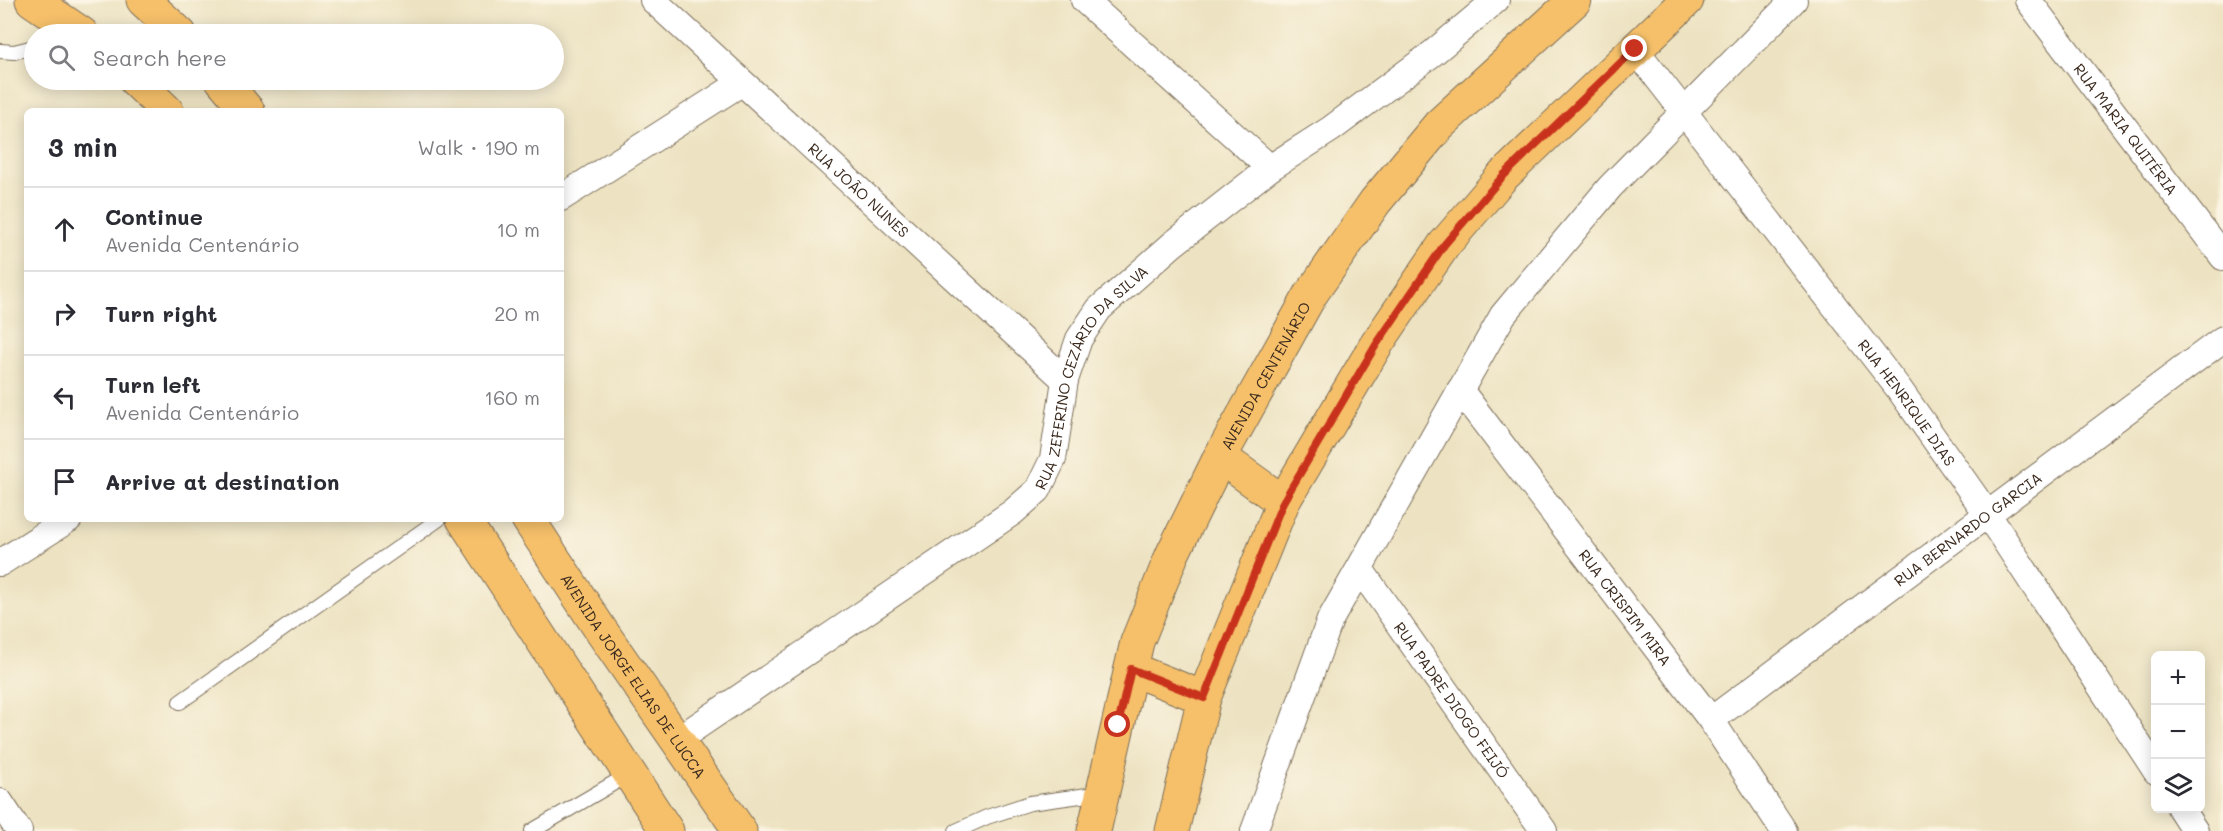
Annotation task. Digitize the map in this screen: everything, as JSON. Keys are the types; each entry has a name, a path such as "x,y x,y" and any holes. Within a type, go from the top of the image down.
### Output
{"main road":[{"path":"32,0 67,24"},
{"path":"142,0 169,24"},
{"name":"AVENIDA CENTENÁRIO","path":"1094,831 1137,642 1172,555 1220,458 1311,294 1375,202 1439,125 1575,0"},
{"path":"1172,831 1204,698 1283,502 1376,345 1444,245 1503,176 1687,0"},
{"path":"145,90 164,108"},
{"path":"230,90 245,108"},
{"path":"1220,458 1283,502"},
{"path":"465,522 668,831"},
{"name":"AVENIDA JORGE ELIAS DE LUCCA","path":"530,522 602,632 740,831"},
{"path":"1131,669 1204,698"}],"street":[{"name":"RUA JOÃO NUNES","path":"653,0 1065,380"},
{"path":"1084,0 1270,168"},
{"name":"RUA ZEFERINO CEZÁRIO DA SILVA","path":"677,740 1013,512 1038,490 1053,459 1065,380 1079,339 1099,309 1173,244 1270,168 1331,129 1433,53 1496,0"},
{"path":"1254,831 1330,620 1503,315 1610,187 1794,0"},
{"name":"RUA MARIA QUITÉRIA","path":"2028,0 2223,257"},
{"name":"RUA HENRIQUE DIAS","path":"1635,49 1850,322 1988,515 2151,763"},
{"path":"564,196 741,82"},
{"name":"RUA BERNARDO GARCIA","path":"1711,720 2223,339"},
{"name":"RUA CRISPIM MIRA","path":"1460,390 1711,720 1784,831"},
{"path":"0,563 64,522"},
{"name":"RUA PADRE DIOGO FEIJÓ","path":"1360,569 1544,831"},
{"path":"1,806 20,831"},
{"path":"2183,813 2195,831"}],"lane":[{"path":"0,51 14,52 24,50"},
{"path":"180,702 435,522"},
{"path":"532,831 631,773"},
{"path":"956,831 1029,803 1102,793"}],"route":[{"path":"1118,725 1131,669 1204,698 1283,502 1376,345 1444,245 1503,176 1635,49"}]}
